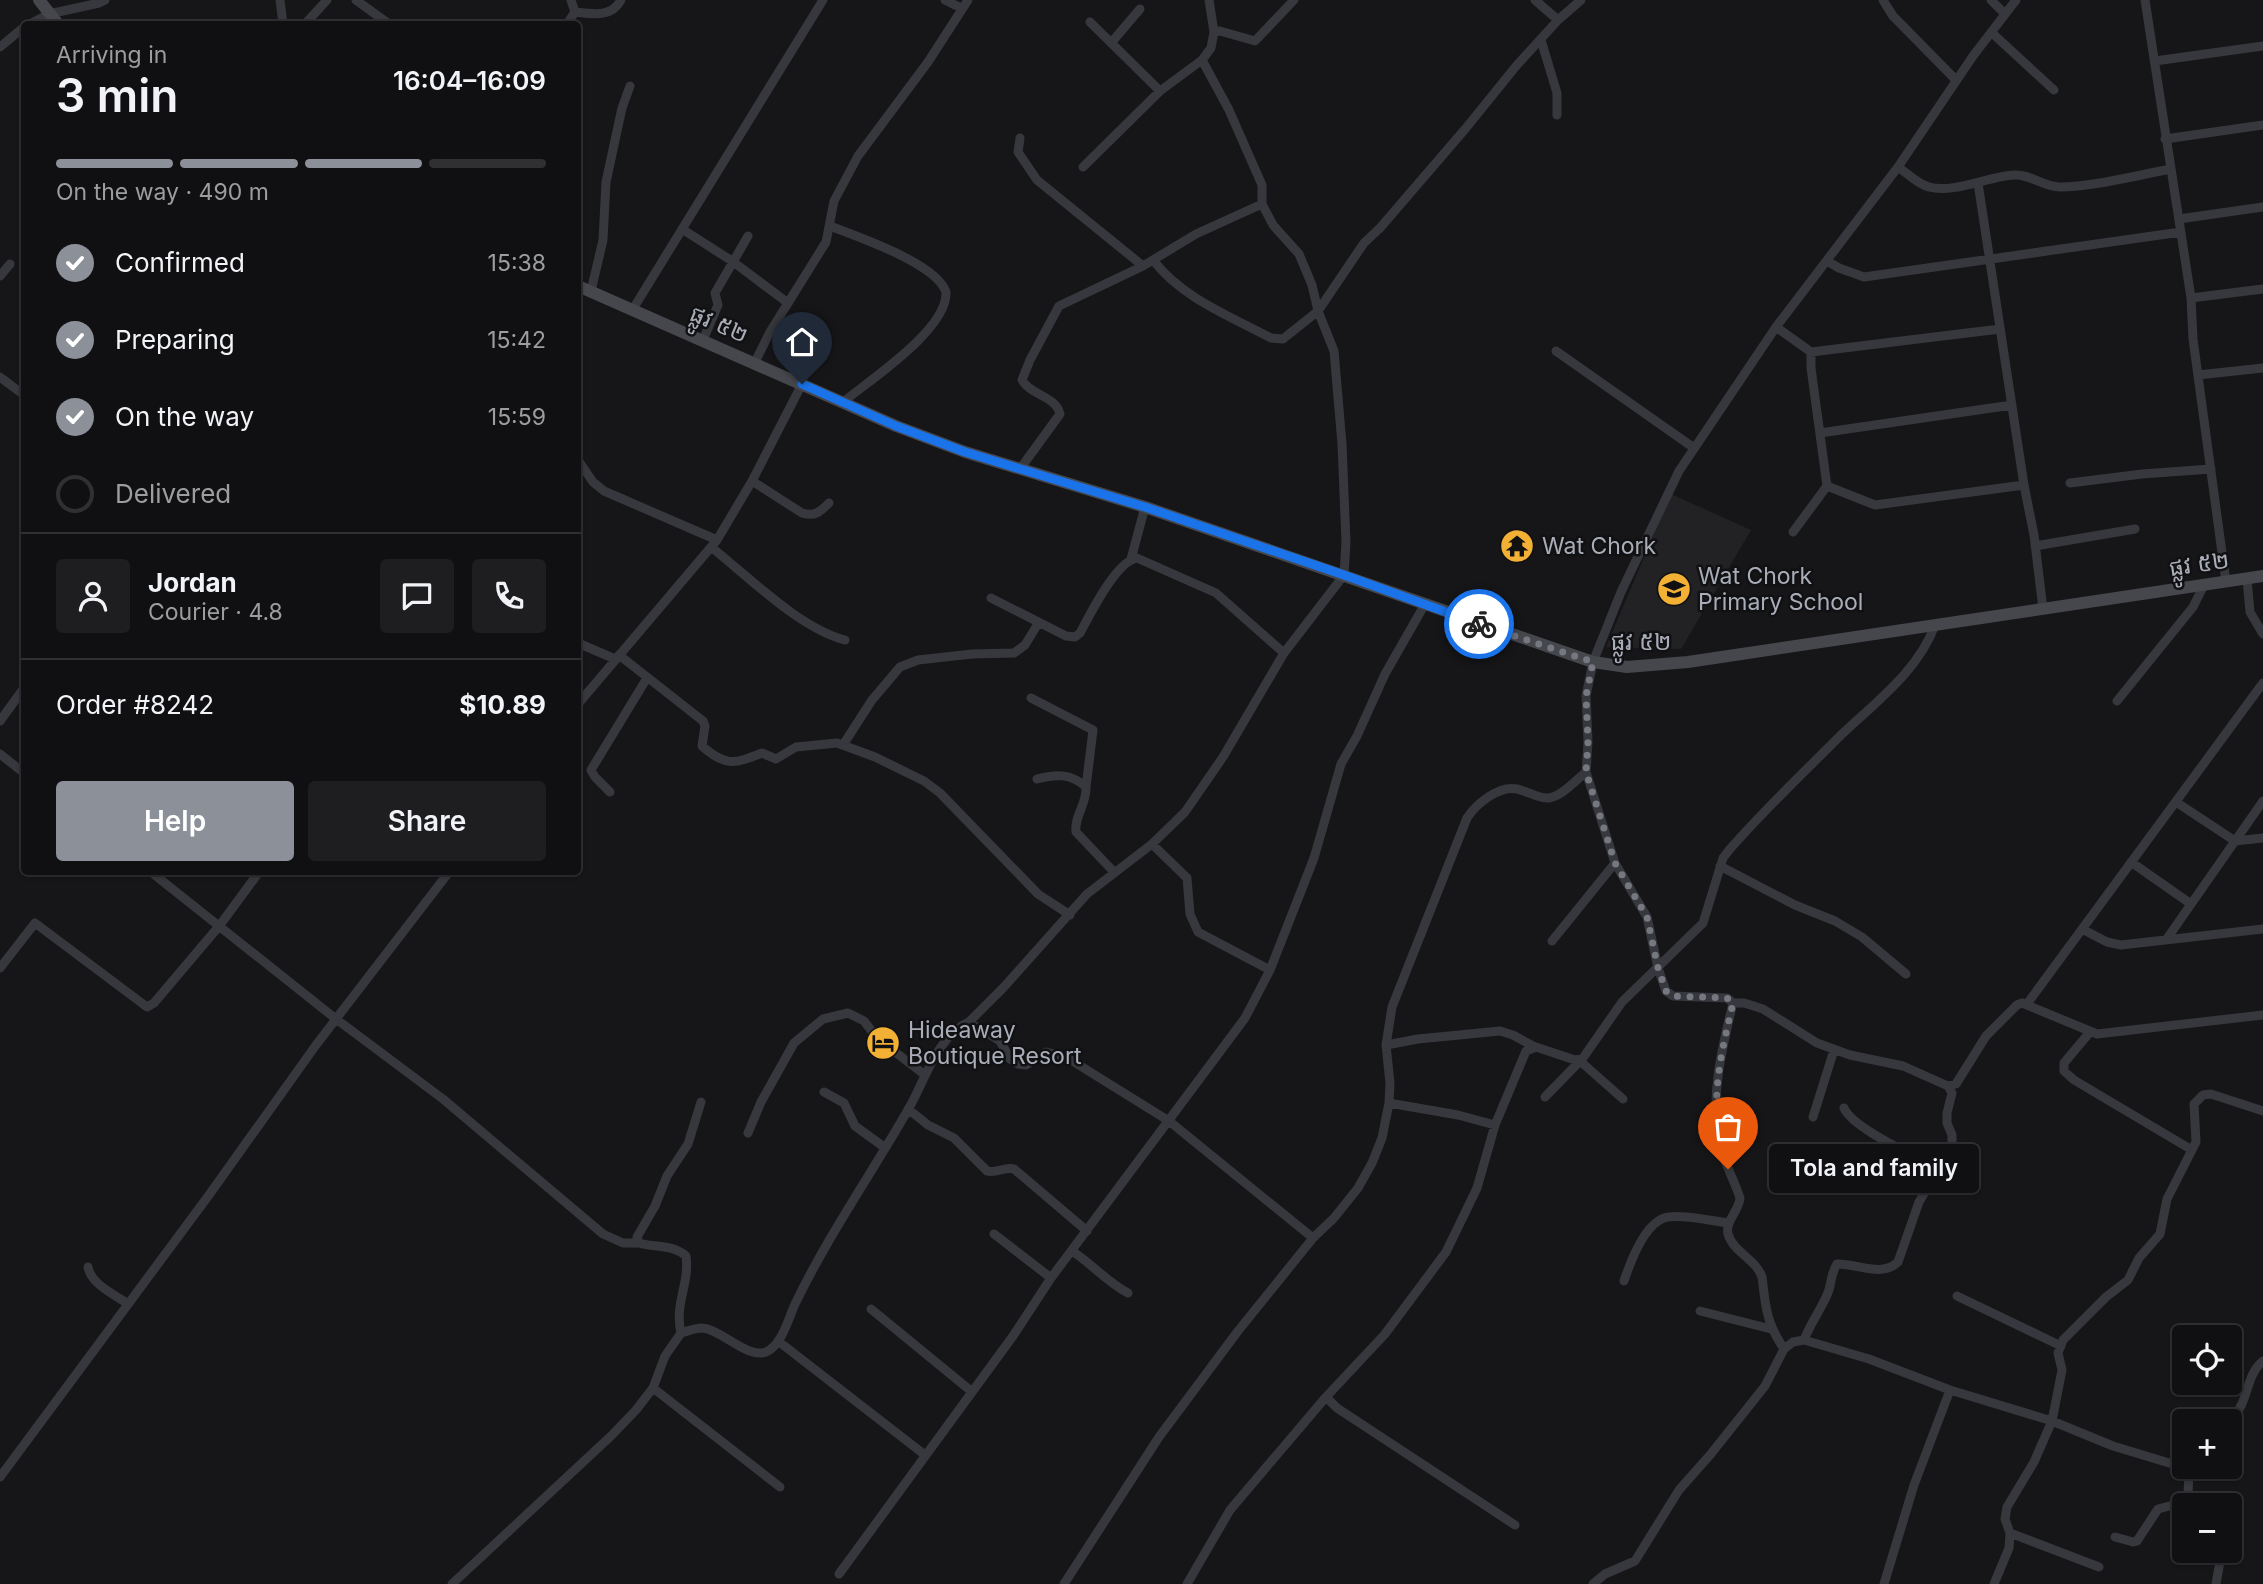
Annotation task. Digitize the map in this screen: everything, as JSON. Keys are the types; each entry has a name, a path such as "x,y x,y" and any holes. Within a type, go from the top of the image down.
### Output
{"street":[{"path":"39,0 54,19 104,0"},
{"path":"280,0 283,21"},
{"path":"308,21 327,0"},
{"path":"356,0 385,21"},
{"path":"571,0 575,12"},
{"path":"575,12 608,13 616,8 621,0"},
{"path":"633,309 822,0"},
{"path":"755,362 826,242 834,201 858,156 928,62 965,4 945,0"},
{"path":"1083,167 1160,91 1202,60 1211,48 1214,32 1209,0"},
{"path":"1214,32 1220,31 1255,41 1294,0"},
{"path":"1535,0 1558,20"},
{"path":"1153,260 1179,287 1276,341 1283,339 1318,311 1364,243 1558,20 1581,0"},
{"path":"1895,0 1883,1 1893,16 1956,80"},
{"path":"1991,0 2005,14"},
{"path":"2016,0 1956,80 1898,167 1776,327 1679,471 1621,592 1593,662 1586,696 1586,772 1615,863 1647,917 1658,968 1669,994 1727,998 1733,1003 1744,1003 1763,1009 1806,1038 1850,1055 1903,1066 1948,1086 1956,1084 1991,1030 2017,1005 2027,1004 2096,1034 2263,1015"},
{"path":"2145,0 2192,298 2193,339 2226,582"},
{"path":"1111,43 1140,9"},
{"path":"569,21 575,12"},
{"path":"1090,22 1160,91"},
{"path":"0,47 21,30"},
{"path":"1991,32 2054,90"},
{"path":"1541,40 1557,93 1557,115"},
{"path":"2155,61 2263,46"},
{"path":"452,1584 611,1436 653,1388 665,1356 681,1333 701,1328 711,1330 759,1353 766,1352 778,1341 820,1256 947,1040 969,1021 1087,894 1152,844 1185,812 1208,779 1283,653 1344,575 1346,542 1341,422 1334,351 1299,254 1273,225 1262,204 1262,185 1229,110 1202,60"},
{"path":"591,291 603,240 606,182 622,108 631,86"},
{"path":"2165,138 2263,125"},
{"path":"1020,138 1018,152 1037,180 1143,266"},
{"path":"1898,167 1927,187 1978,183 2014,175 2028,176 2048,186 2069,187 2171,169"},
{"path":"1978,183 2043,609"},
{"path":"1020,469 1060,414 1054,403 1027,387 1022,380 1055,313 1065,303 1143,266 1196,234 1262,204"},
{"path":"2179,219 2263,207"},
{"path":"830,226 905,257 944,287 946,298 920,340 843,401"},
{"path":"682,229 732,261 788,303"},
{"path":"1826,261 1864,277 2181,232"},
{"path":"703,340 718,305 715,293 748,236"},
{"path":"0,276 9,264"},
{"name":"ផ្លូវ ៥២","path":"581,287 942,444 1145,507 1593,662 1627,667 1652,666 2263,576"},
{"path":"2192,298 2263,289"},
{"path":"1776,327 1811,352 2000,329"},
{"path":"1556,351 1694,448"},
{"path":"1793,532 1827,486 1811,352"},
{"path":"2198,375 2263,368"},
{"path":"0,377 21,393"},
{"path":"581,700 714,543 752,481 802,384"},
{"path":"1820,433 2012,405"},
{"path":"581,464 593,482 604,491 714,543 772,600 826,634 845,640"},
{"path":"2070,483 2211,469"},
{"path":"752,481 802,513 817,514 829,503"},
{"path":"1827,486 1875,505 2024,485"},
{"path":"990,598 1066,636 1075,637 1114,579 1131,559 1145,507"},
{"path":"2035,546 2134,529"},
{"path":"1131,559 1143,559 1155,567 1216,593 1283,653"},
{"path":"2247,579 2250,612 2263,634"},
{"path":"2117,702 2193,607 2204,585"},
{"path":"839,1574 1013,1336 1051,1278 1245,1018 1270,970 1314,858 1341,764 1385,674 1424,604"},
{"path":"843,745 872,700 900,667 918,660 1014,653 1025,645 1039,622"},
{"path":"1545,1097 1580,1060 1622,1002 1703,923 1720,866 1745,831 1898,681 1927,646 1935,625"},
{"path":"581,644 617,657 703,721 705,726 702,746 727,763 736,763 762,753 776,759 796,747 829,743 843,745 875,757 932,786 1038,894 1070,915"},
{"path":"610,792 595,778 591,769 647,678"},
{"path":"2027,1004 2262,688"},
{"path":"0,721 21,692"},
{"path":"1031,698 1093,730 1084,802 1075,825 1076,832 1114,872"},
{"path":"0,754 21,771"},
{"path":"1064,1584 1159,1437 1238,1331 1313,1238 1358,1188 1372,1163 1382,1138 1389,1103 1386,1045 1392,1007 1470,813 1504,789 1516,788 1548,799 1586,772"},
{"path":"1037,779 1070,776 1086,787"},
{"path":"2166,940 2263,801"},
{"path":"2176,802 2235,841 2263,838"},
{"path":"1152,844 1187,878 1189,914 1198,932 1270,970"},
{"path":"2131,862 2191,904"},
{"path":"1552,941 1615,863"},
{"path":"1720,866 1795,905 1835,921 1862,937 1906,974"},
{"path":"155,875 443,1099 603,1234 629,1244 639,1243 681,1251 686,1256 687,1266 678,1308 681,1333"},
{"path":"0,968 35,923 147,1007 154,1003 220,925 257,875"},
{"path":"0,1477 336,1018 447,875"},
{"path":"2082,929 2113,944 2130,945 2263,929"},
{"path":"1733,1003 1718,1069 1716,1105 1719,1144 1740,1198 1739,1206 1729,1223 1728,1236 1762,1276 1771,1329 1784,1349"},
{"path":"748,1133 761,1102 794,1043 823,1019 848,1013 864,1021 877,1038 925,1075"},
{"path":"969,1021 1000,1041 1010,1059 1018,1064 1026,1065 1046,1052 1066,1057 1169,1121 1313,1238"},
{"path":"1386,1045 1500,1031 1533,1046 1580,1060 1623,1099"},
{"path":"2090,1032 2064,1063 2064,1071 2074,1080 2192,1150"},
{"path":"1187,1584 1230,1510 1326,1397 1385,1334 1446,1251 1477,1188 1495,1125 1524,1054 1533,1046"},
{"path":"1813,1117 1834,1049"},
{"path":"1804,1340 1811,1321 1827,1296 1837,1264 1880,1270 1893,1268 1898,1262 1919,1202 1952,1147 1952,1135 1947,1124 1952,1097 1948,1086"},
{"path":"824,1092 844,1103 855,1126 884,1147"},
{"path":"1994,1584 2009,1548 2010,1533 2005,1519 2007,1507 2034,1462 2052,1421 2062,1370 2058,1353 2073,1328 2128,1280 2139,1258 2160,1234 2167,1199 2196,1140 2194,1104 2203,1095 2224,1097 2263,1111"},
{"path":"639,1243 637,1237 655,1206 667,1176 691,1137 701,1102"},
{"path":"1389,1103 1458,1115 1495,1125"},
{"path":"1844,1108 1849,1116 1870,1133 1940,1170"},
{"path":"908,1109 928,1125 954,1138 987,1171 1014,1169 1087,1231"},
{"path":"1624,1281 1635,1253 1658,1222 1673,1217 1729,1223"},
{"path":"994,1234 1051,1278"},
{"path":"1072,1251 1113,1285 1128,1293"},
{"path":"88,1267 97,1283 127,1303"},
{"path":"1956,1296 2061,1346"},
{"path":"871,1309 971,1391"},
{"path":"1700,1311 1771,1329"},
{"path":"1593,1584 1605,1574 1635,1560 1679,1489 1765,1386 1784,1349 1793,1342 1804,1340 1869,1359 1950,1390 2052,1421 2113,1446 2172,1463"},
{"path":"778,1341 925,1455"},
{"path":"2239,1409 2253,1371 2263,1361"},
{"path":"653,1388 779,1487"},
{"path":"1884,1584 1914,1485 1950,1390"},
{"path":"1326,1397 1337,1408 1515,1525"},
{"path":"2115,1537 2137,1541 2158,1509 2172,1506"},
{"path":"2010,1533 2099,1567"},
{"path":"2216,1584 2220,1563"}],"shaded area":[{"name":"Wat Chork Primary School","path":"1671,494 1751,530 1681,649 1606,647"}],"way so far":[{"path":"1479,624 1593,662 1586,696 1586,772 1615,863 1647,917 1666,991 1673,996 1727,998 1733,1003 1718,1069 1716,1105 1719,1144 1728,1169"}],"place":[{"name":"Wat Chork","path":"1517,546"},
{"name":"Wat Chork Primary School","path":"1674,589"},
{"name":"Hideaway Boutique Resort","path":"883,1043"},
{"name":"Tola and family","path":"1728,1169"}],"route":[{"path":"802,384 896,426 965,452 1145,507 1479,624"}]}
